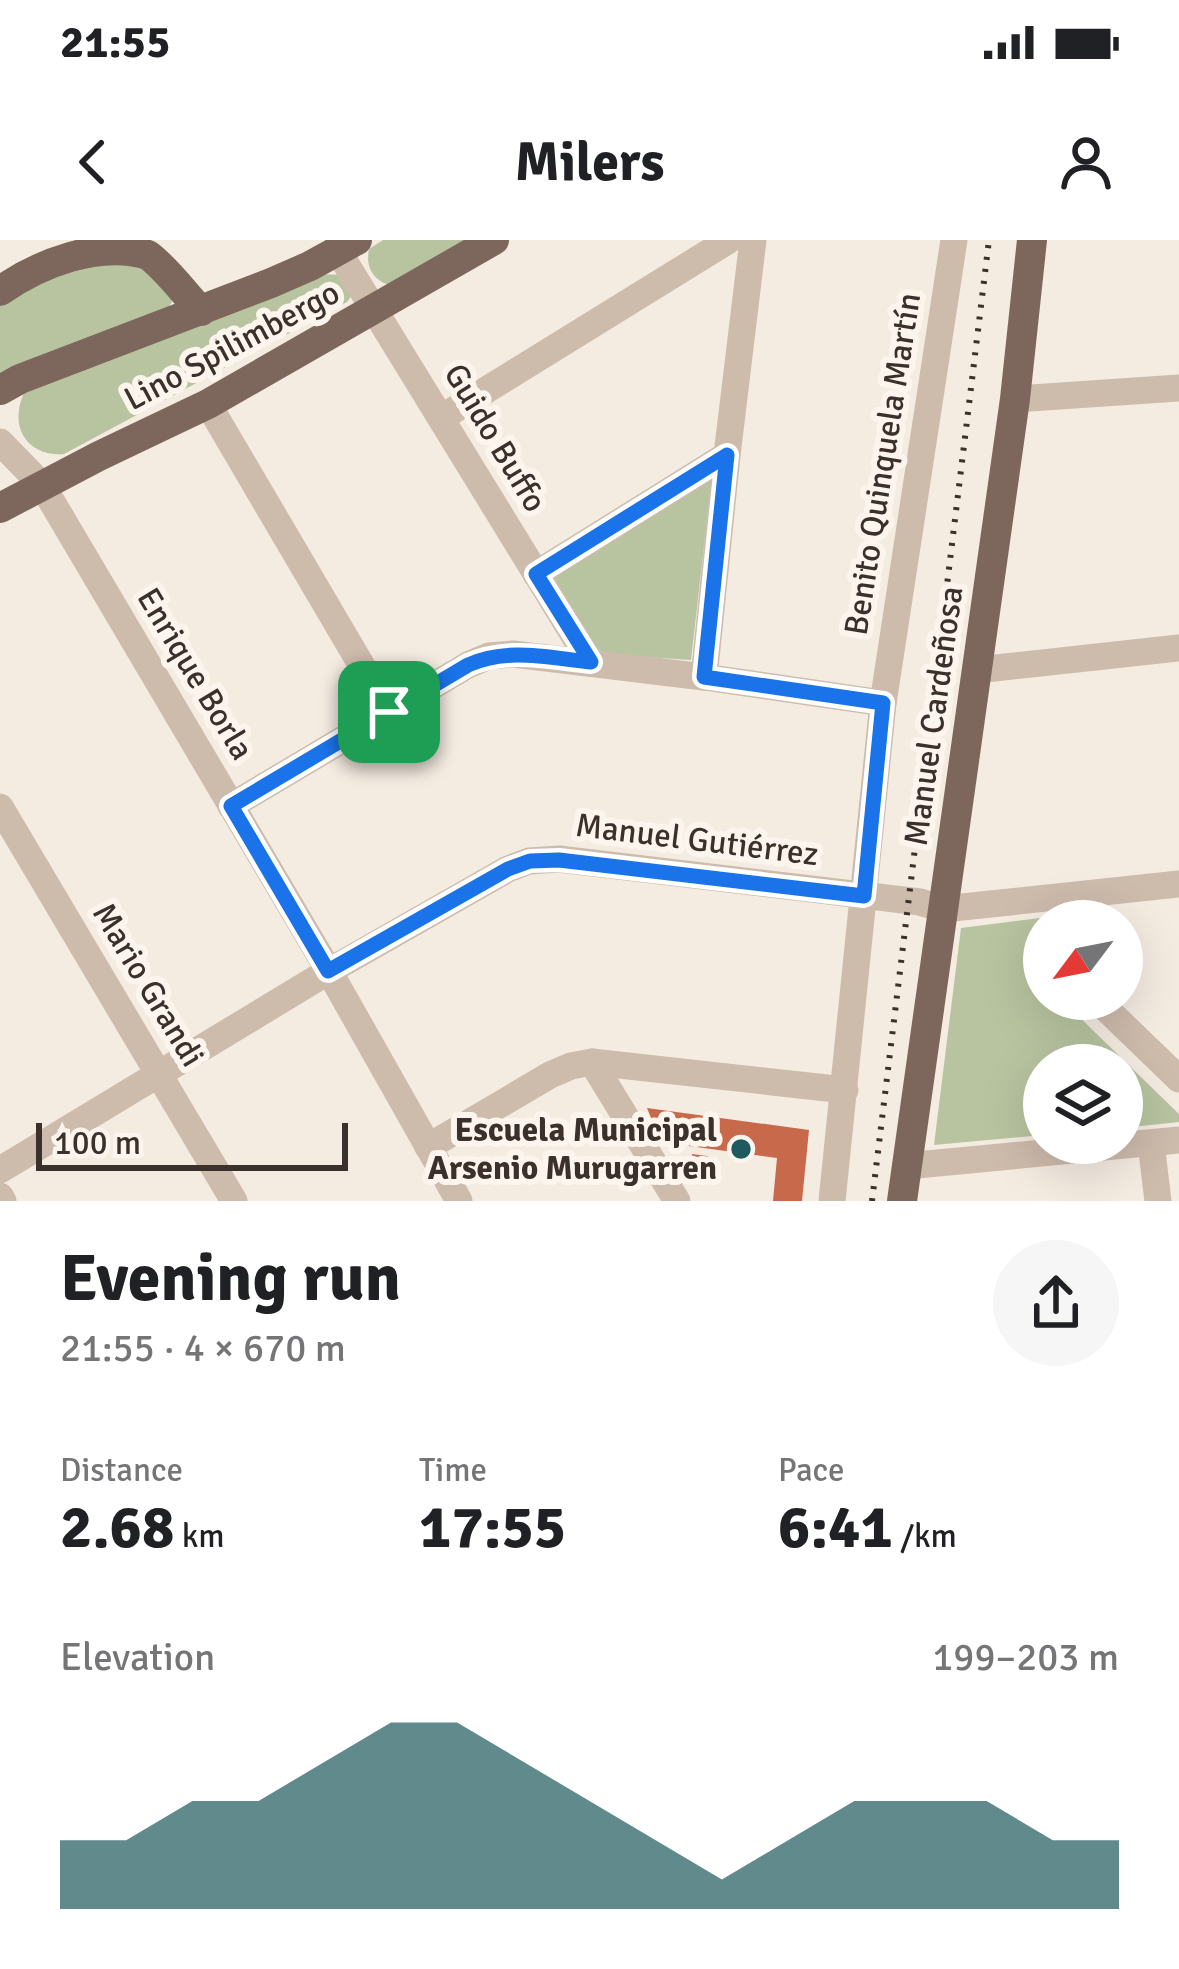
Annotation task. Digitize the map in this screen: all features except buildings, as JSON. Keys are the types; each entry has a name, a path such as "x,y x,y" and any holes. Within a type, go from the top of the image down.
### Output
{"main road":[{"name":"Lino Spilimbergo","path":"0,508 208,404 494,240"},
{"name":"Manuel Cardeñosa","path":"902,1201 1015,399 1033,240"},
{"path":"0,292 59,253 81,244 112,242 134,246 151,257 201,311"},
{"name":"Lino Spilimbergo","path":"0,389 310,266 348,245"}],"street":[{"path":"441,418 729,240"},
{"path":"704,677 753,240"},
{"name":"Benito Quinquela Martín","path":"832,1201 883,703 954,240"},
{"name":"Guido Buffo","path":"348,245 374,310 591,662"},
{"path":"1015,399 1179,388"},
{"path":"208,404 389,712"},
{"name":"Enrique Borla","path":"0,442 42,485 459,1201"},
{"path":"536,574 727,455"},
{"path":"976,670 1179,649"},
{"path":"231,806 489,656 591,662 883,703"},
{"name":"Mario Grandi","path":"0,807 234,1201"},
{"name":"Manuel Gutiérrez","path":"0,1170 328,971 530,861 559,860 920,902 943,909 1023,908"},
{"name":"Manuel Gutiérrez","path":"1112,900 1179,884"},
{"path":"1118,1020 1179,1079"},
{"path":"428,1147 550,1075 592,1062 845,1090"},
{"path":"592,1062 677,1201"},
{"path":"906,1166 1165,1141 1158,1201"}],"green space":[{"path":"383,240 470,240 393,286 376,278 368,262 369,249"},
{"path":"64,262 133,262 168,289 172,302 167,310 0,377 0,305"},
{"path":"320,274 343,275 354,292 347,302 64,454 39,450 24,436 18,415 25,391"},
{"path":"712,476 691,660 600,654 552,574"},
{"path":"1023,920 1023,1020 1082,1020 1107,1044 1023,1044 1023,1137 934,1145 961,928"},
{"path":"1143,1079 1179,1114 1179,1122 1143,1126"}],"railway":[{"path":"872,1201 989,240"}],"place":[{"name":"Escuela Municipal Arsenio Murugarren","path":"741,1149"}],"route":[{"path":"727,455 704,677 883,703 864,896 559,860 530,861 328,971 231,806 389,712 489,656 591,662 536,574 727,455"}]}
